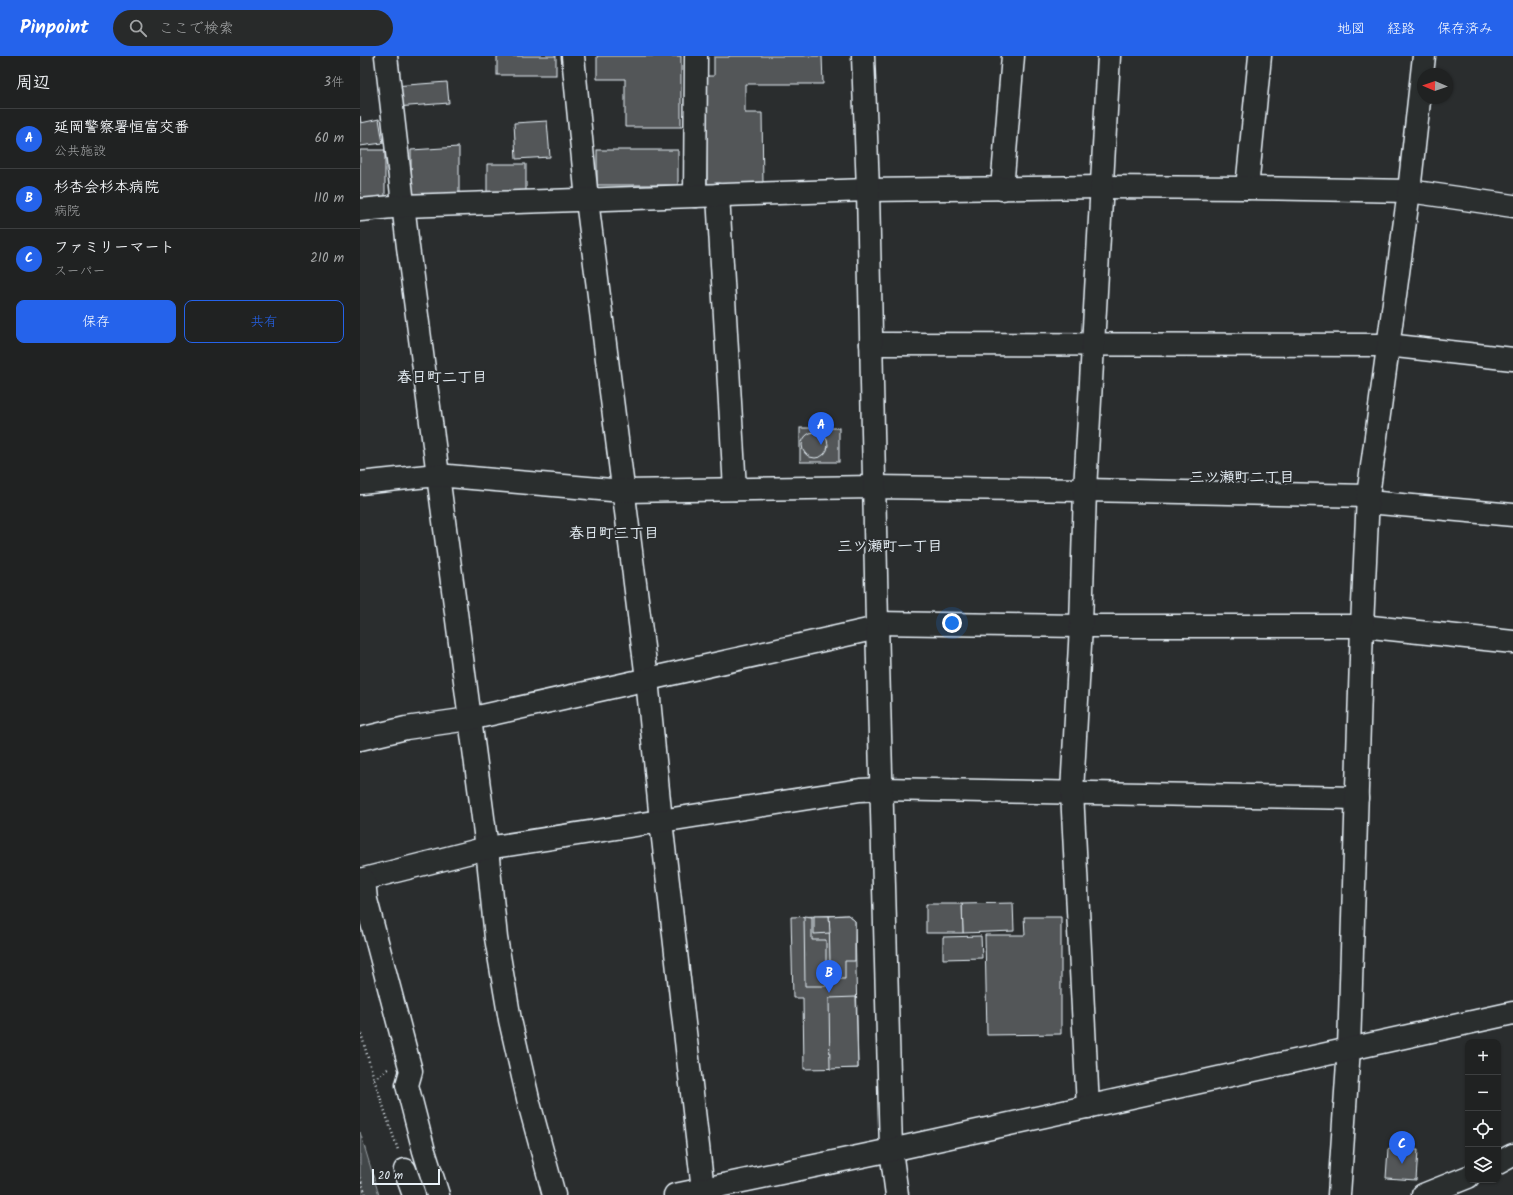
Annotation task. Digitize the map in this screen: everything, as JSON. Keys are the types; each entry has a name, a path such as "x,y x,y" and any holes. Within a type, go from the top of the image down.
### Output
{"street":[{"path":"386,56 403,206 487,848 496,938 510,1020 531,1110 554,1195"},
{"path":"573,56 587,200 647,679 661,821 703,1190"},
{"path":"695,196 696,56"},
{"path":"863,56 868,190 877,626 891,1150 897,1195"},
{"path":"1002,188 1013,56"},
{"path":"1088,1107 1072,792 1085,490 1109,56"},
{"path":"1247,188 1260,56"},
{"path":"1339,1195 1349,1048 1362,626 1368,499 1387,346 1409,191 1424,56"},
{"path":"360,210 403,206 868,190 1101,187 1409,191 1513,206"},
{"path":"718,195 736,489"},
{"path":"871,344 1387,346 1513,359"},
{"path":"360,483 438,475 623,491 875,487 1085,490 1368,499 1513,515"},
{"path":"360,739 406,728 470,719 877,626 1362,626 1513,642"},
{"path":"438,1195 424,1151 407,1085 411,1071 362,880 487,848 860,790 882,789 1072,792 1357,798"},
{"path":"675,1195 891,1150 1513,1013"},
{"path":"1501,1161 1513,1155"},
{"path":"405,1170 414,1195"},
{"path":"1423,1195 1465,1178"}],"path":[{"path":"360,1030 374,1079 405,1170"},
{"path":"360,1178 366,1195"}],"shaded area":[{"path":"360,1132 379,1195 360,1195"}],"building":[{"path":"497,56 556,56 556,75 497,75"},
{"path":"597,56 681,56 681,127 625,127 625,79 597,79"},
{"path":"822,56 823,84 745,84 745,113 762,113 763,186 707,186 706,76 714,76 714,57"},
{"path":"447,82 449,103 396,107 394,86"},
{"path":"360,116 361,123 379,119 383,143 360,146"},
{"path":"547,121 550,157 516,159 514,123"},
{"path":"459,147 459,198 407,196 403,174 411,175 411,150"},
{"path":"360,150 385,150 385,202 360,198"},
{"path":"597,150 678,150 678,185 597,185"},
{"path":"487,164 526,164 526,195 487,194"},
{"path":"800,428 839,428 839,462 800,462"},
{"path":"815,432 824,436 828,445 824,454 815,458 806,454 802,445 806,436"},
{"path":"1013,903 1014,931 963,933 962,904"},
{"path":"926,904 962,904 963,933 926,933"},
{"path":"848,915 855,921 858,1068 804,1069 803,998 793,998 791,917"},
{"path":"848,915 855,921 855,961 845,961 845,979 834,979 834,962 830,962 829,916"},
{"path":"804,916 812,917 812,940 826,940 826,986 805,986"},
{"path":"814,916 829,916 830,933 814,934"},
{"path":"1024,917 1061,917 1061,1034 987,1035 985,935 1025,935"},
{"path":"981,936 982,958 943,959 943,937"},
{"path":"856,997 858,1068 830,1069 829,998"},
{"path":"1388,1149 1418,1150 1416,1180 1386,1178"}],"place":[{"name":"延岡警察署恒富交番","path":"821,445"},
{"name":"杉杏会杉本病院","path":"829,993"},
{"name":"ファミリーマート","path":"1402,1164"}],"district":[{"name":"春日町二丁目","path":"442,378"},
{"name":"三ツ瀬町二丁目","path":"1242,478"},
{"name":"春日町三丁目","path":"614,534"},
{"name":"三ツ瀬町一丁目","path":"890,547"}]}
